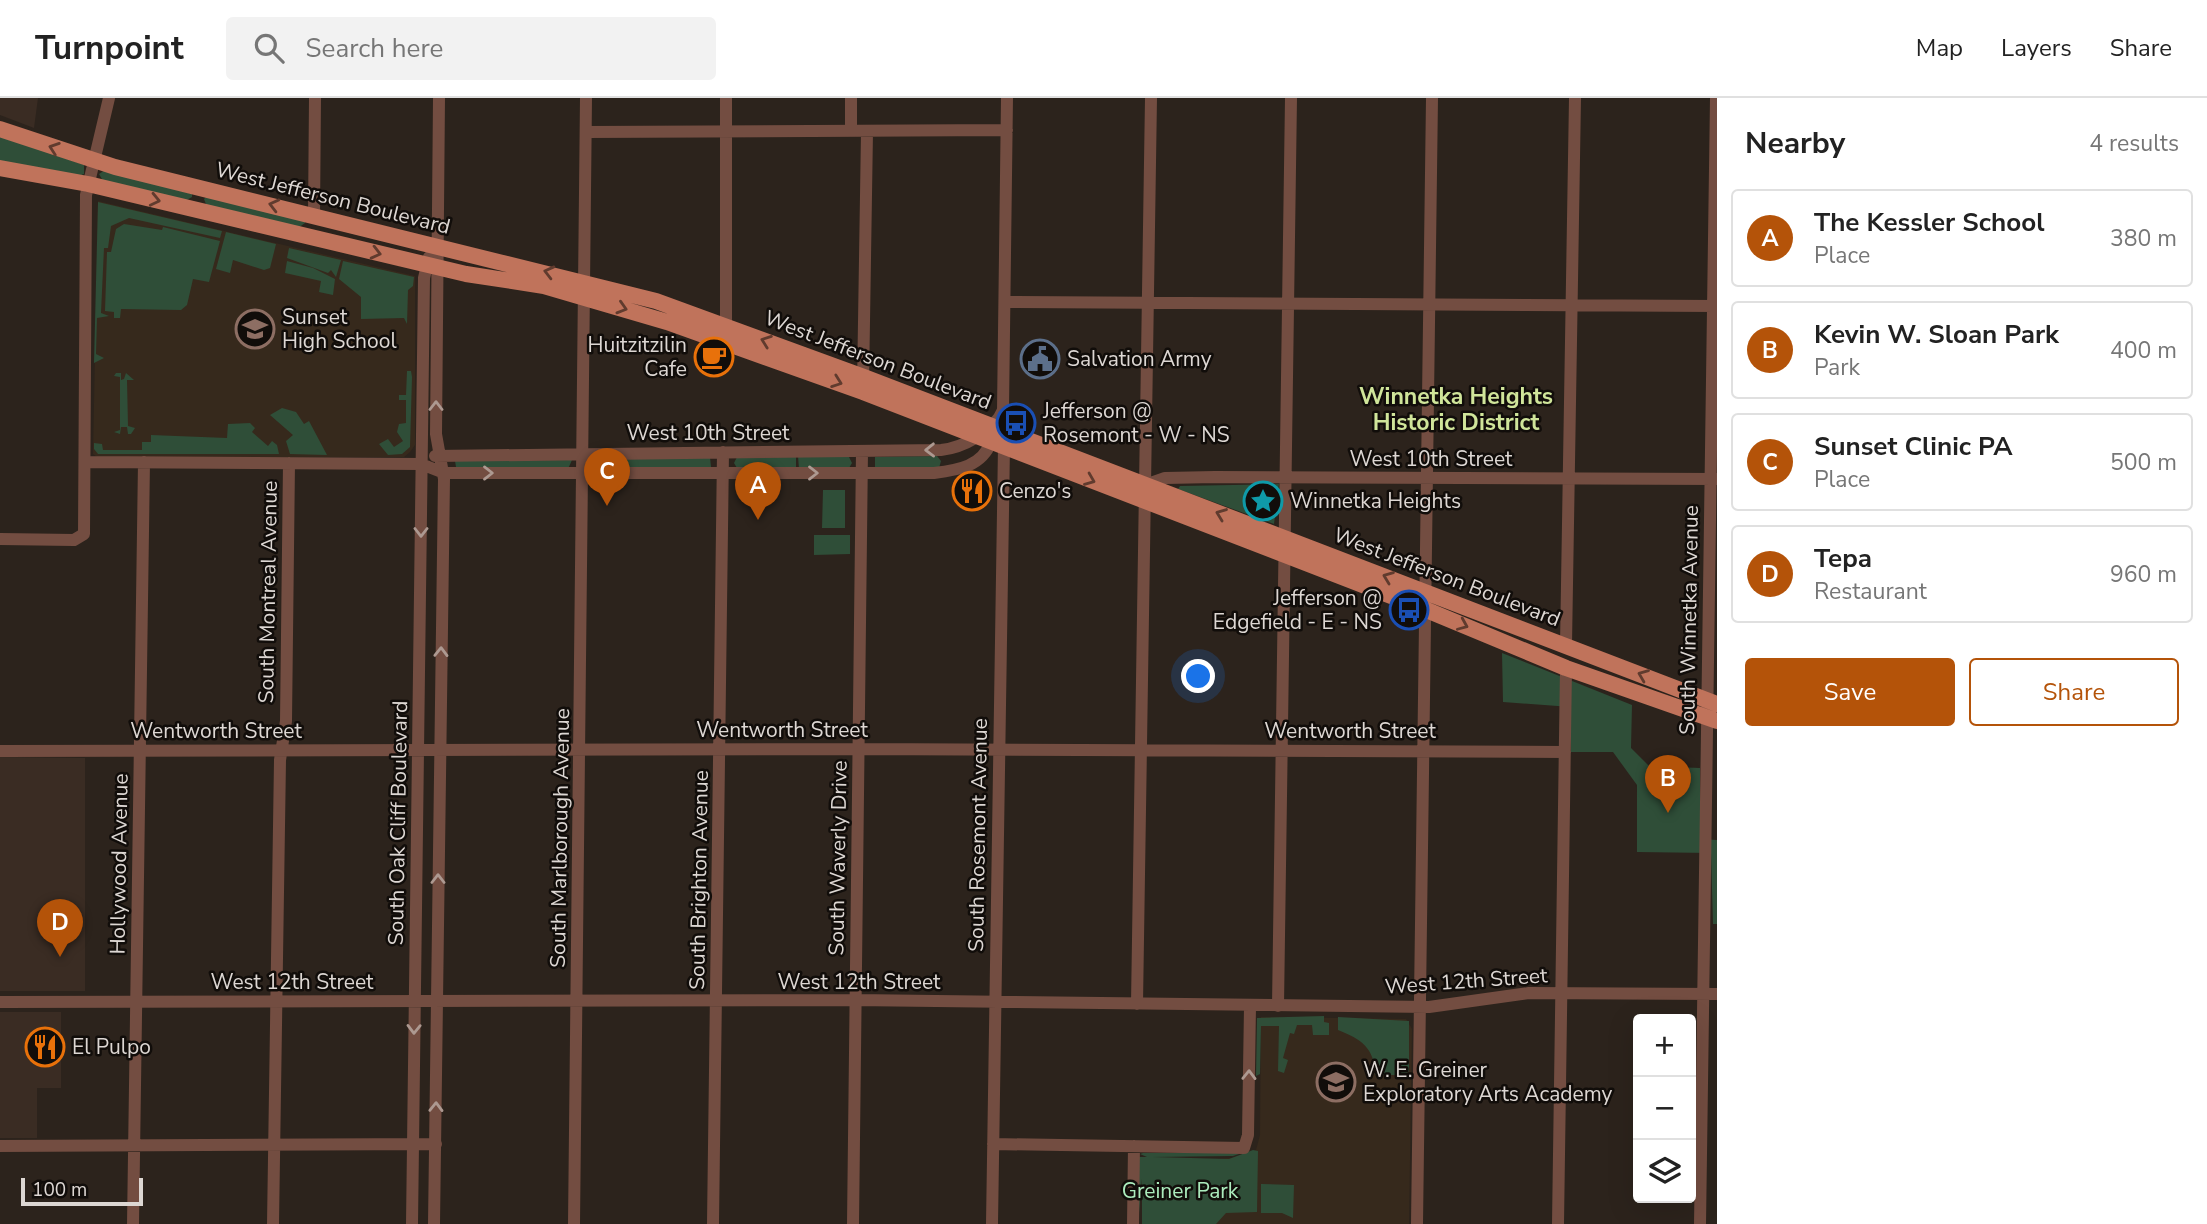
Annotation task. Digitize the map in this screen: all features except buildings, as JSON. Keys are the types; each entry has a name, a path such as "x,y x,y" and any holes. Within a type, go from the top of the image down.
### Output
{"main road":[{"name":"West Jefferson Boulevard","path":"0,129 95,162 436,244 585,290 726,342 863,385"},
{"name":"West Jefferson Boulevard","path":"0,168 88,184 431,266 533,284 656,301 726,326 1144,502 1426,592 1712,702"},
{"path":"195,209 200,187"},
{"path":"306,235 314,215"},
{"name":"West Jefferson Boulevard","path":"990,437 1145,485 1426,610 1566,668 1712,720"},
{"path":"1504,642 1517,641 1555,656 1564,656 1566,645"}],"street":[{"path":"0,539 74,540 84,534 88,184 109,98"},
{"path":"314,215 315,98"},
{"path":"431,266 436,244 439,98"},
{"name":"South Marlborough Avenue","path":"574,1224 586,98"},
{"path":"726,98 726,342"},
{"path":"851,98 851,131"},
{"path":"990,437 1003,410 1007,98"},
{"path":"1137,1004 1151,98"},
{"path":"1278,1006 1284,750 1291,98"},
{"path":"1417,1224 1432,98"},
{"path":"1566,645 1575,98"},
{"name":"South Winnetka Avenue","path":"1700,1224 1703,994 1712,720 1716,98"},
{"path":"586,132 1007,131"},
{"path":"863,385 867,132"},
{"name":"South Oak Cliff Boulevard","path":"431,266 436,433 444,473 434,1224"},
{"name":"South Oak Cliff Boulevard","path":"412,1224 421,464 431,266"},
{"path":"1005,302 1572,303 1715,306"},
{"name":"West 10th Street","path":"86,462 421,464 444,473 934,472 960,468 981,460 990,437"},
{"name":"West 10th Street","path":"421,464 440,453 956,449 990,437"},
{"name":"South Rosemont Avenue","path":"990,437 999,750 992,1224"},
{"name":"South Waverly Drive","path":"853,1224 862,451"},
{"name":"South Brighton Avenue","path":"713,1224 723,452"},
{"name":"Hollywood Avenue","path":"132,1224 144,462"},
{"name":"South Montreal Avenue","path":"273,1224 280,751 285,721 289,463"},
{"name":"West 10th Street","path":"1145,485 1165,478 1714,479"},
{"path":"1558,1224 1566,668"},
{"name":"Wentworth Street","path":"0,751 859,749 1565,752"},
{"name":"West 12th Street","path":"0,1002 854,1000 1420,1007 1451,1005 1502,995 1717,994"},
{"path":"993,1144 1236,1149 1247,1143 1250,1006"},
{"path":"0,1146 436,1144"},
{"path":"1133,1224 1134,1146"}],"shaded area":[{"path":"0,98 38,98 34,128 0,115"},
{"name":"Sunset High School","path":"98,201 415,276 415,445 410,452 404,457 97,457 93,454"},
{"path":"0,757 85,758 85,991 0,991"},
{"path":"0,1012 61,1012 61,1088 37,1088 37,1138 0,1138"},
{"name":"W. E. Greiner Exploratory Arts Academy","path":"1261,1017 1406,1019 1412,1029 1409,1224 1216,1224 1218,1159 1243,1157 1256,1150 1260,1135"}],"green space":[{"path":"0,135 84,165 84,174 79,176 0,162"},
{"path":"105,170 192,194 192,197 185,201 103,181 99,174"},
{"path":"207,196 305,219 305,223 298,228 207,207 204,199"},
{"path":"98,202 222,231 220,238 129,218 111,226 108,248 104,248 101,313 109,316 97,318 96,354 104,358 94,363"},
{"path":"124,224 162,230 163,227 220,241 209,282 193,279 187,305 181,310 121,309 120,318 114,318 114,312 105,311 107,252 111,252 116,229"},
{"path":"226,232 276,244 270,268 264,270 233,260 230,273 216,269"},
{"path":"289,248 341,260 336,277 331,270 328,273 287,258"},
{"path":"287,261 313,268 335,279 333,295 319,292 321,281 285,273"},
{"path":"343,261 414,277 413,286 408,290 407,324 404,318 361,319 361,297 339,279"},
{"path":"407,371 411,371 412,377 410,447 402,454 388,455 379,444 388,439 394,447 403,441 397,432 399,424 406,423 406,400 399,400 399,395 406,395"},
{"path":"121,373 121,380 126,373 134,380 127,380 128,426 135,428 131,434 128,434 127,427 121,427 120,434 114,432 120,430 120,377 114,376"},
{"path":"282,408 296,412 304,424 309,421 327,455 290,454 286,441 293,435 270,415"},
{"path":"250,423 255,428 252,432 268,446 272,441 277,445 279,454 98,454 94,449 94,443 102,444 103,450 142,450 142,442 151,442 151,435 227,438 228,424"},
{"path":"796,456 796,469 737,468 734,463 737,457"},
{"path":"798,456 849,457 852,463 849,468 799,469"},
{"path":"937,456 941,461 939,468 875,467 875,457"},
{"path":"710,457 711,467 597,468 597,459"},
{"path":"572,460 568,469 456,467 455,461"},
{"path":"1279,484 1274,524 1178,489 1180,486"},
{"path":"823,490 845,490 845,528 822,528"},
{"path":"814,535 850,535 850,554 814,555"},
{"path":"1502,653 1632,705 1631,748 1649,766 1700,768 1700,839 1717,840 1717,924 1713,924 1711,853 1637,852 1637,785 1613,752 1571,752 1571,707 1503,702"},
{"path":"1324,1016 1324,1022 1329,1023 1329,1035 1313,1035 1312,1025 1297,1025 1294,1034 1290,1033 1283,1058 1288,1060 1284,1073 1278,1071 1279,1026 1261,1026 1260,1074 1256,1076 1257,1018"},
{"path":"1338,1017 1409,1021 1409,1071 1404,1075 1375,1075 1369,1051 1360,1041 1338,1030"},
{"name":"Greiner Park","path":"1253,1150 1258,1151 1257,1212 1226,1213 1216,1224 1142,1224 1142,1179 1138,1224 1139,1157 1147,1157 1140,1154 1242,1153 1233,1156 1153,1157 1229,1159"},
{"path":"1261,1184 1294,1185 1293,1218 1282,1213 1261,1213"}],"place":[{"name":"Sunset High School","path":"255,329"},
{"name":"Huitzitzilin Cafe","path":"714,357"},
{"name":"Salvation Army","path":"1040,359"},
{"name":"Jefferson @ Rosemont - W - NS","path":"1016,423"},
{"name":"Cenzo's","path":"972,491"},
{"name":"Winnetka Heights","path":"1263,501"},
{"name":"Sunset Clinic PA","path":"607,506"},
{"name":"The Kessler School","path":"758,520"},
{"name":"Jefferson @ Edgefield - E - NS","path":"1409,610"},
{"name":"Kevin W. Sloan Park","path":"1668,813"},
{"name":"Tepa","path":"60,957"},
{"name":"El Pulpo","path":"45,1047"},
{"name":"W. E. Greiner Exploratory Arts Academy","path":"1336,1082"}],"district":[{"name":"Winnetka Heights Historic District","path":"1456,409"}]}
